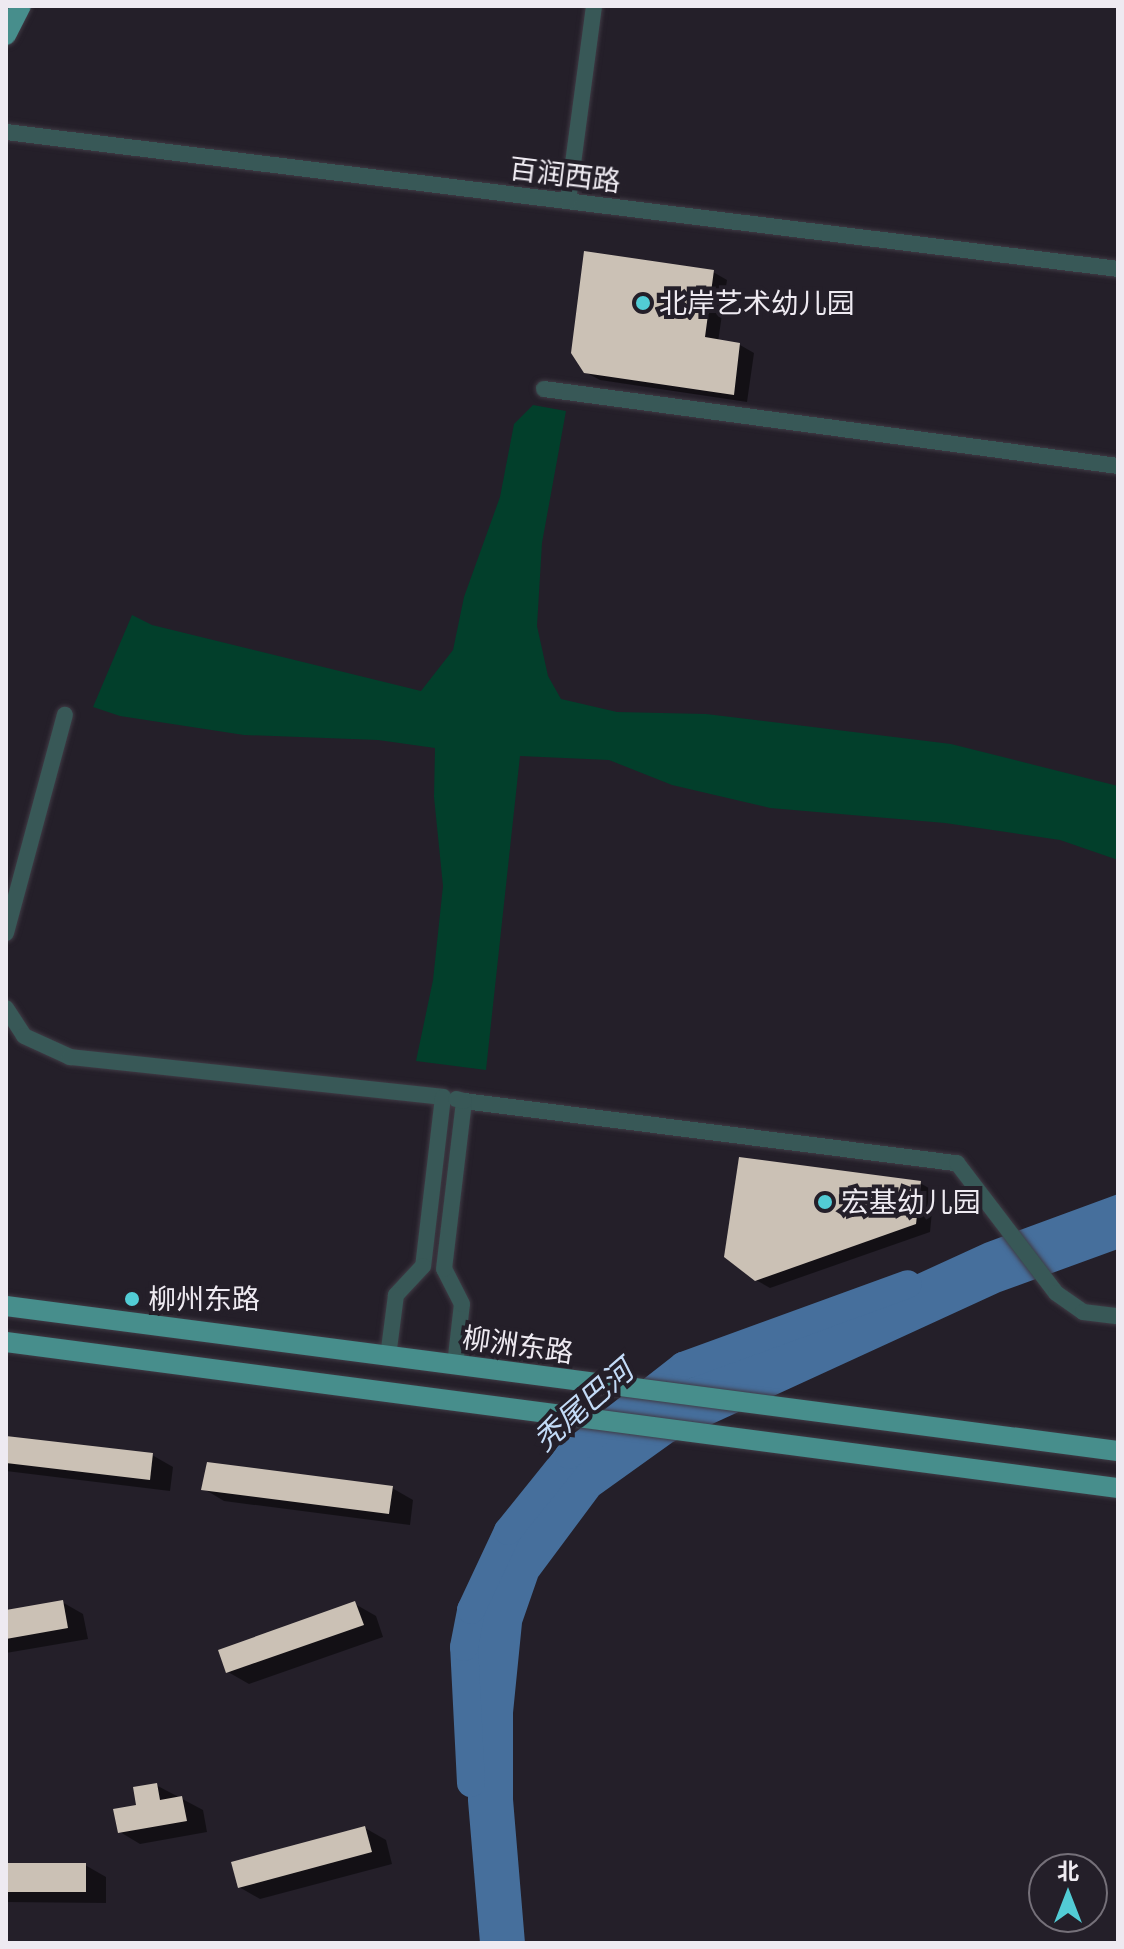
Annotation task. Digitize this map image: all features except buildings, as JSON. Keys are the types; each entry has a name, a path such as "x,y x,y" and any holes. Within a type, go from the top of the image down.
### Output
{"main road":[{"path":"6,35 21,6"},
{"name":"柳洲东路","path":"6,1306 1118,1451"},
{"path":"6,1342 1118,1488"}],"street":[{"path":"568,201 594,6"},
{"name":"百润西路","path":"6,132 1118,269"},
{"path":"544,389 1118,466"},
{"path":"6,933 65,715"},
{"path":"6,1008 24,1036 70,1057 443,1097 957,1163 1056,1293 1083,1312 1118,1316"},
{"path":"388,1357 396,1295 423,1266 443,1097"},
{"path":"455,1365 462,1304 444,1269 464,1101"}],"green space":[{"path":"533,405 566,411 542,543 537,626 548,676 561,699 617,712 706,714 951,744 1118,786 1118,860 1060,840 945,823 770,808 672,785 609,760 520,756 486,1070 416,1061 433,980 443,886 434,797 435,748 378,740 244,735 120,716 93,707 132,615 152,625 421,691 453,650 464,597 500,497 514,424"}],"water":[{"path":"1118,1194 1118,1249 1000,1292 673,1442 599,1495 538,1577 522,1623 513,1713 513,1799 525,1943 480,1943 468,1801 468,1709 478,1610 499,1550 570,1454 653,1395 985,1243"}],"waterway":[{"name":"秃尾巴河","path":"471,1783 464,1647 471,1610 508,1531 569,1455 683,1366 908,1284"}],"place":[{"name":"北岸艺术幼儿园","path":"643,303"},
{"name":"宏基幼儿园","path":"825,1202"},
{"name":"柳州东路","path":"132,1299"}]}
